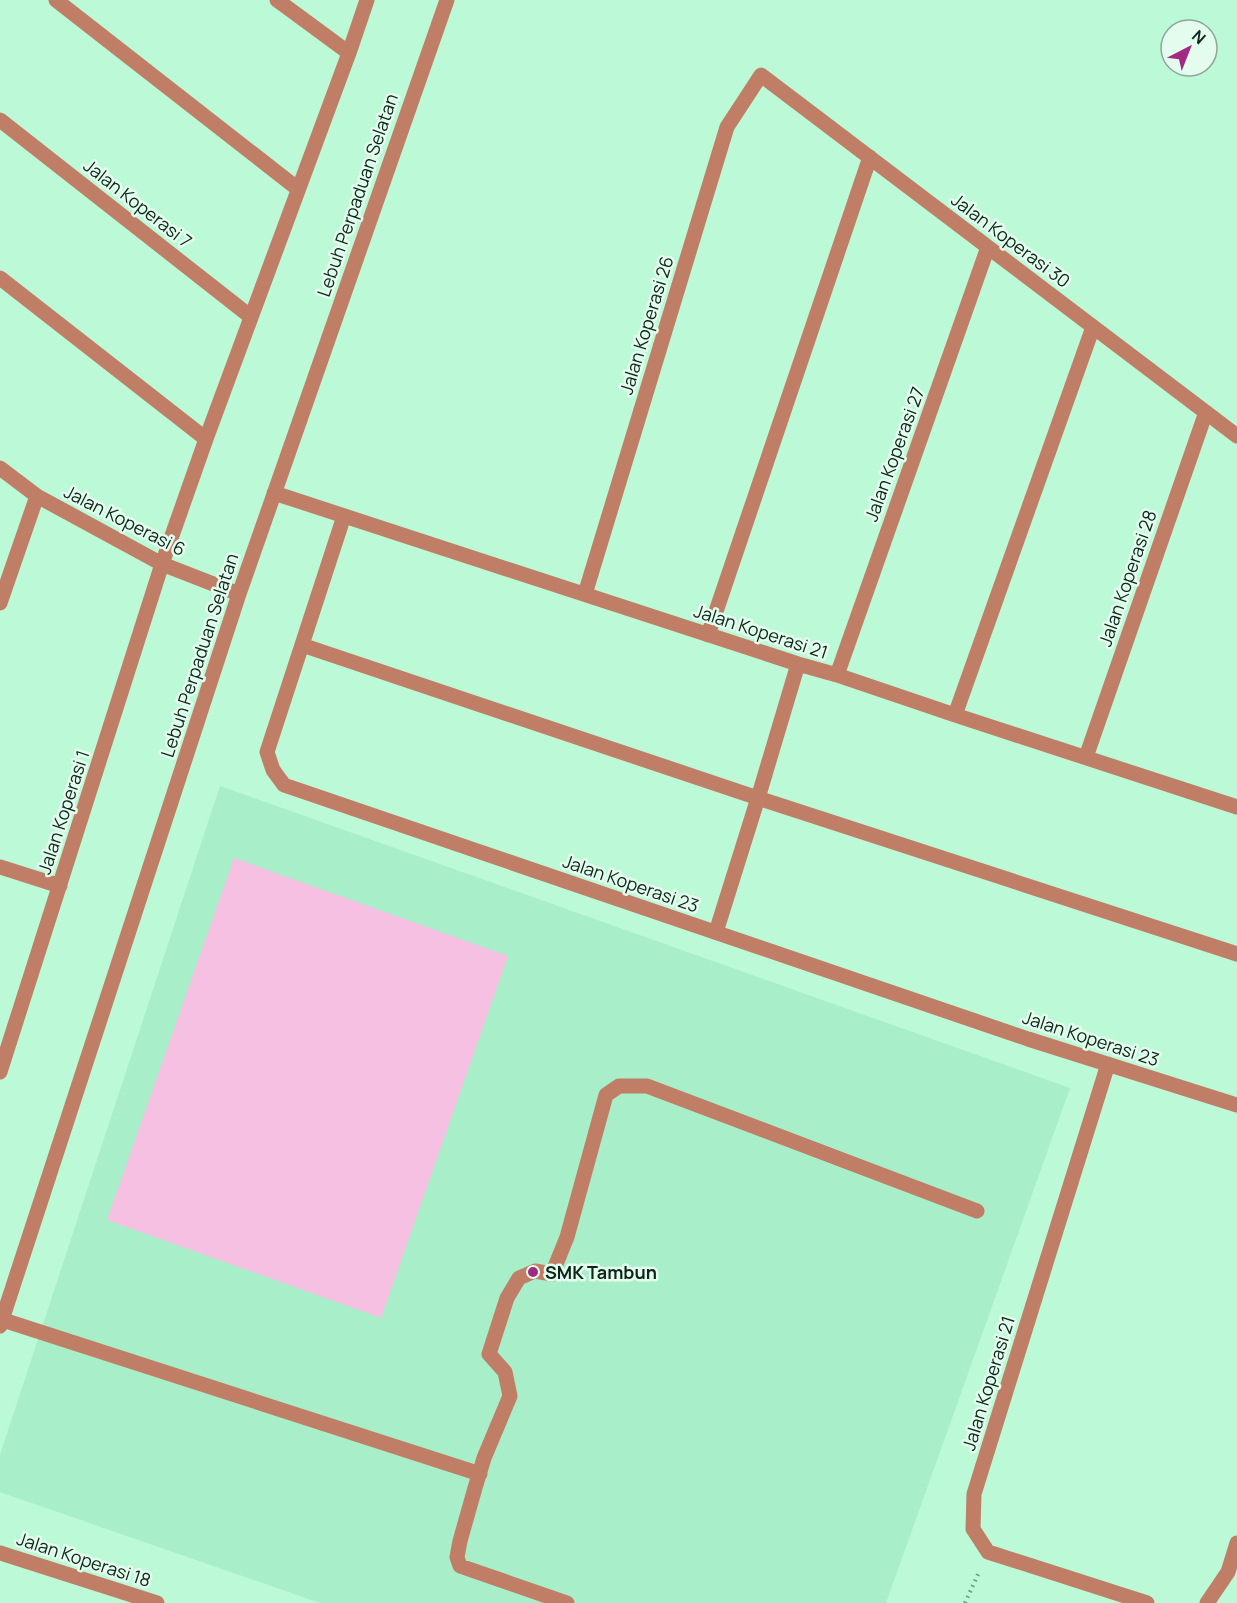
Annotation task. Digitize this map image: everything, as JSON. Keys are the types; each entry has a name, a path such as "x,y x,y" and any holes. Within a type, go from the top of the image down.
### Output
{"street":[{"path":"56,0 298,189"},
{"path":"277,0 348,53"},
{"name":"Jalan Koperasi 1","path":"0,1072 162,564 367,0"},
{"name":"Lebuh Perpaduan Selatan","path":"1,1322 273,493 447,0"},
{"name":"Jalan Koperasi 30","path":"761,75 1237,436"},
{"name":"Jalan Koperasi 26","path":"585,594 727,127 761,75"},
{"name":"Jalan Koperasi 7","path":"0,120 251,317"},
{"path":"708,635 870,158"},
{"name":"Jalan Koperasi 27","path":"837,675 988,247"},
{"path":"0,278 206,439"},
{"path":"955,715 1093,327"},
{"name":"Jalan Koperasi 28","path":"1086,757 1206,412"},
{"name":"Jalan Koperasi 6","path":"0,468 37,496 162,564 239,594"},
{"name":"Jalan Koperasi 21","path":"273,493 1237,807"},
{"path":"0,603 37,496"},
{"name":"Jalan Koperasi 23","path":"345,516 267,752 273,770 284,785 1028,1039 1237,1105"},
{"path":"302,645 758,798 1237,954"},
{"path":"716,932 798,664"},
{"path":"0,867 60,886"},
{"name":"Jalan Koperasi 21","path":"988,1552 973,1529 974,1494 1108,1064"},
{"path":"567,1603 460,1566 457,1557 484,1458 510,1396 505,1372 489,1354 507,1298 519,1278 535,1271 552,1274 567,1237 606,1095 619,1086 647,1086 977,1210"},
{"path":"1,1322 480,1474"},
{"path":"1207,1603 1228,1572 1237,1543"},
{"path":"988,1552 1148,1603"},
{"name":"Jalan Koperasi 18","path":"0,1553 157,1603"}],"path":[{"path":"965,1603 988,1552"}],"shaded area":[{"name":"SMK Tambun","path":"220,786 1070,1088 886,1603 320,1603 0,1492 0,1455"},
{"path":"234,858 508,956 381,1318 107,1220"}],"place":[{"name":"SMK Tambun","path":"533,1272"}]}
